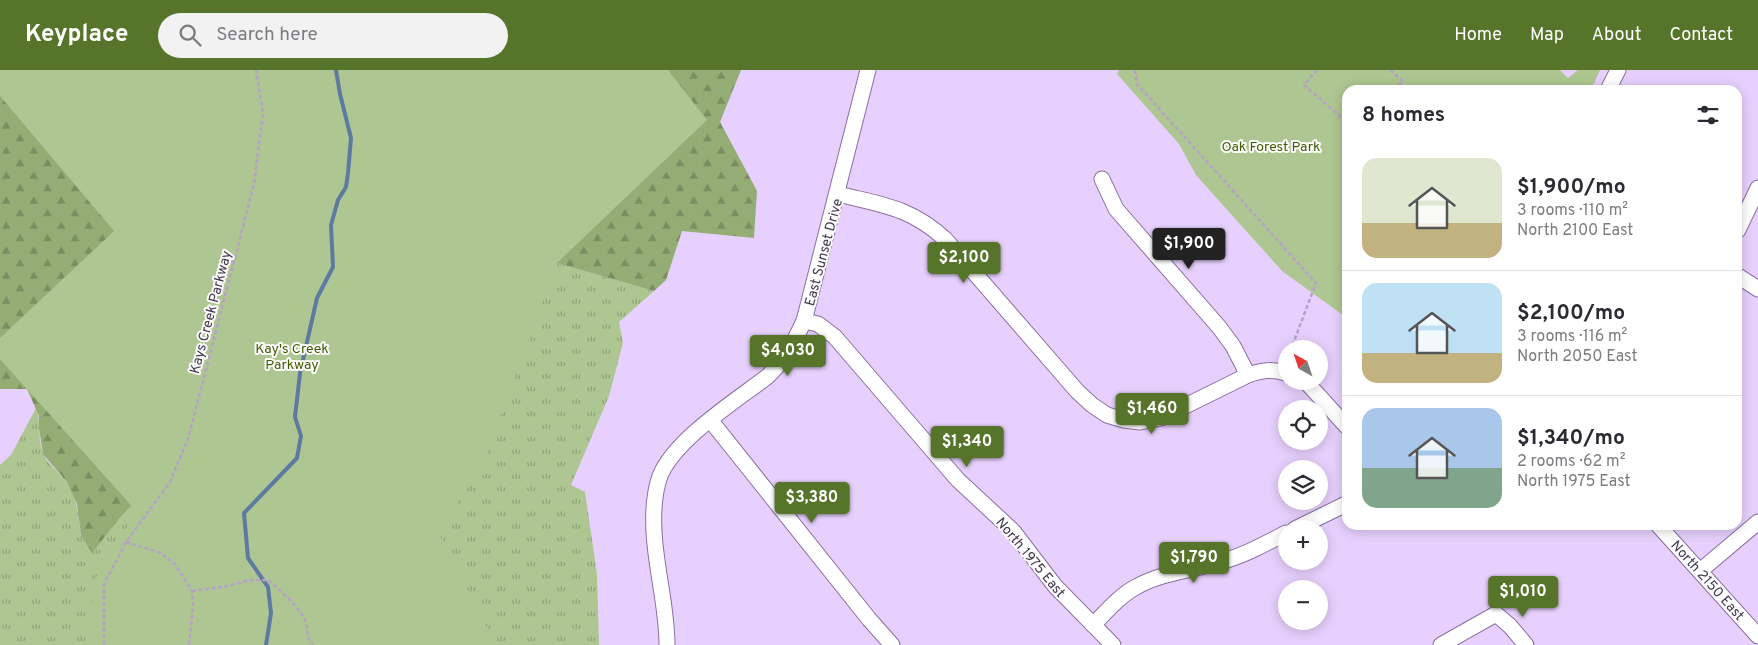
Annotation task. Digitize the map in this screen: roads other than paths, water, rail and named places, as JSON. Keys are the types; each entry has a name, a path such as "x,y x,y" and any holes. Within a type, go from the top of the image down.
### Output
{"street":[{"name":"East Sunset Drive","path":"667,645 654,532 654,502 661,475 673,455 710,421 768,376 789,351 804,321 838,194 868,70"},
{"path":"1610,85 1618,70"},
{"path":"1102,179 1116,209 1219,327 1233,346 1248,375"},
{"path":"1742,222 1758,188"},
{"path":"838,194 894,207 929,225 951,247 1077,391 1092,405 1107,415 1140,422 1161,418 1248,375 1261,370 1278,371"},
{"path":"1742,279 1758,289"},
{"name":"North 1975 East","path":"804,321 818,324 835,337 958,480 1013,531 1055,586 1112,645"},
{"path":"1314,390 1342,421"},
{"path":"710,421 892,645"},
{"path":"1313,520 1342,505"},
{"path":"1700,572 1758,522"},
{"name":"North 2150 East","path":"1662,530 1758,636"},
{"path":"1093,625 1120,599 1136,587 1154,579 1222,562 1278,537"},
{"path":"1441,645 1496,614 1510,626 1526,645"}],"waterway":[{"path":"266,645 271,613 268,587 248,558 244,513 297,458 301,436 295,417 300,373 317,298 333,267 331,225 338,200 346,187 348,173 351,138 336,70"}],"park label":[{"name":"Oak Forest Park","path":"1271,146"},
{"name":"Kay's Creek Parkway","path":"292,356"}]}
